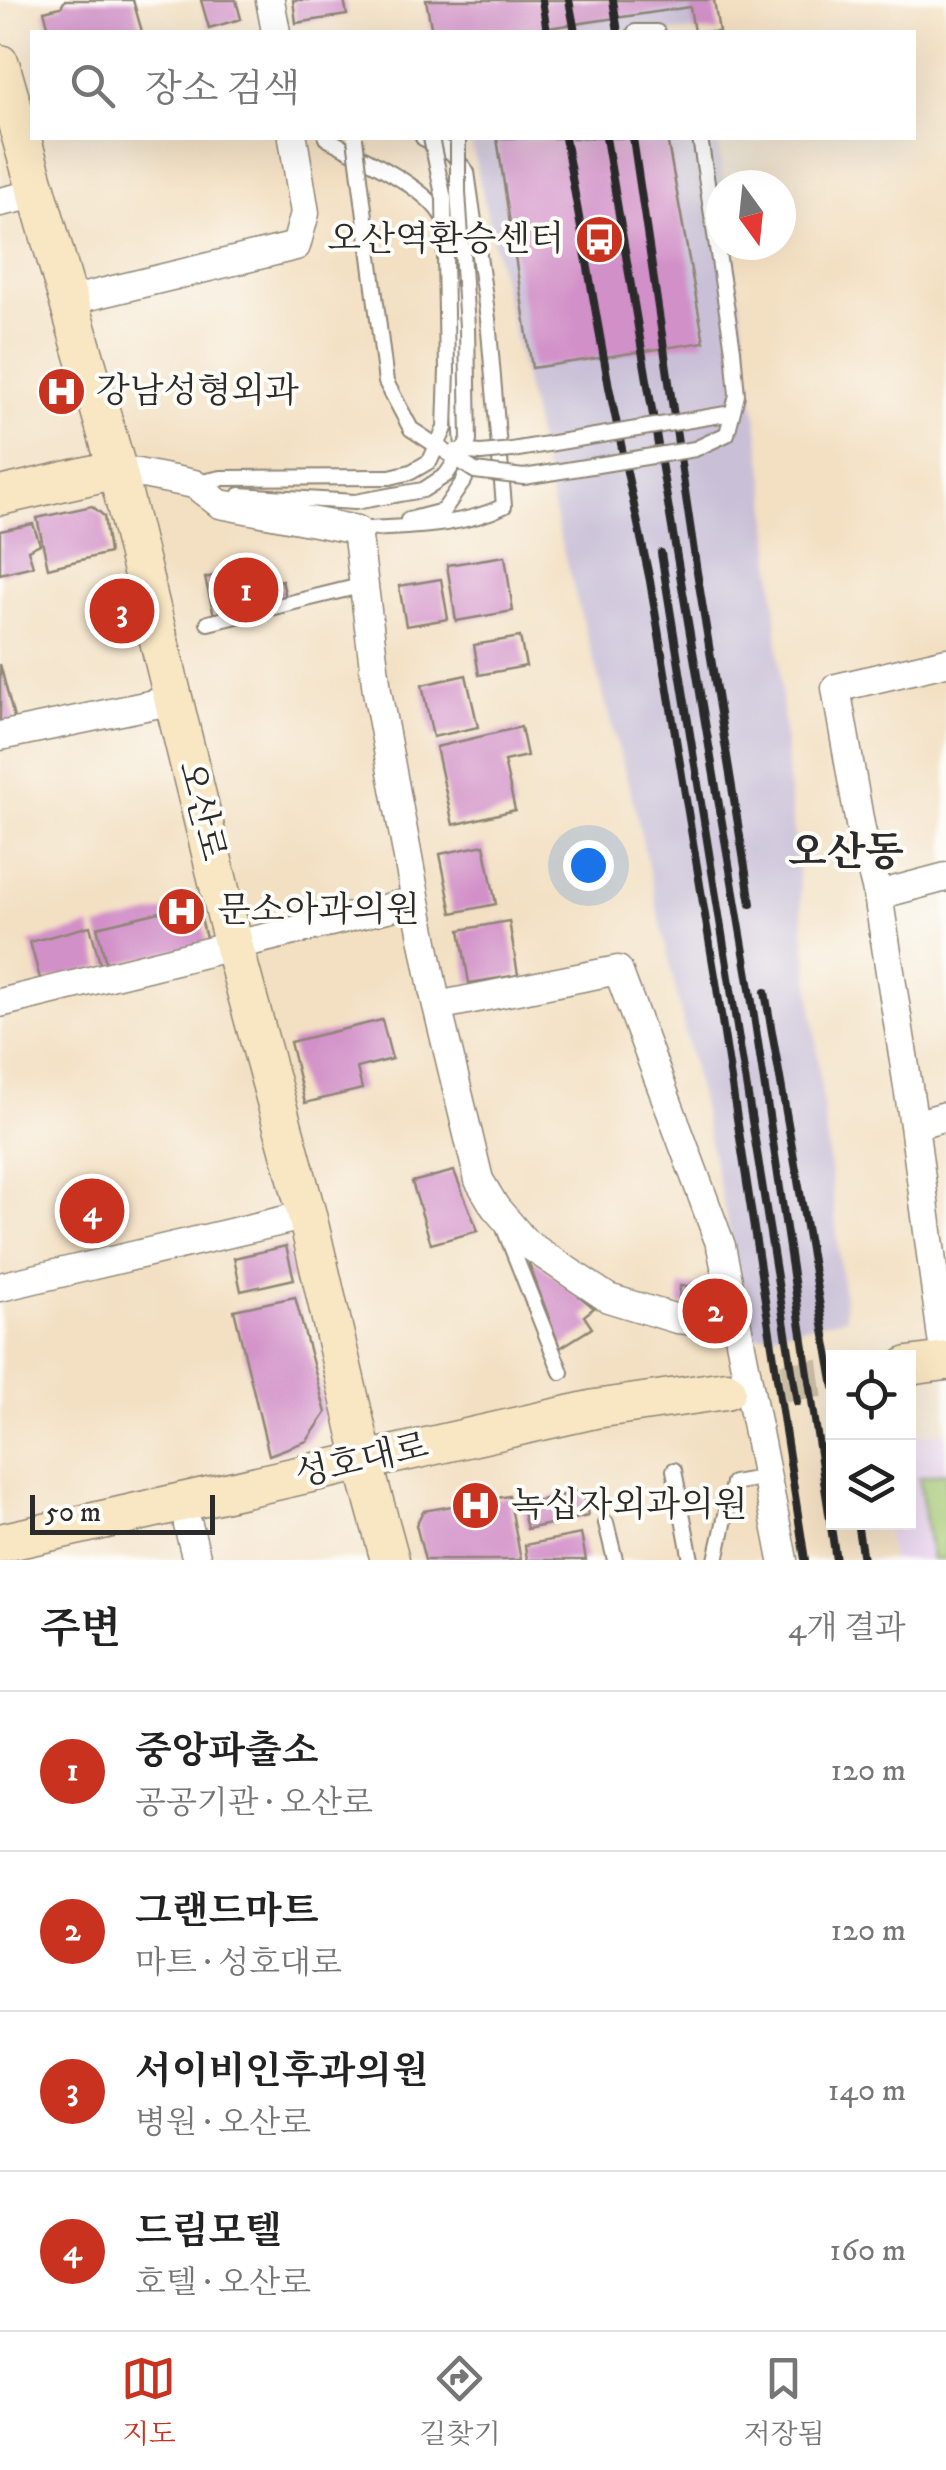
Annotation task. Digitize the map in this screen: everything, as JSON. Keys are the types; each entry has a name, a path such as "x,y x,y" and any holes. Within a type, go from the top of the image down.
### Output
{"street":[{"path":"270,0 276,30"},
{"name":"오산로","path":"0,64 18,198 68,301 117,469 234,947 307,1214 390,1560"},
{"path":"68,301 296,246 304,212 293,140"},
{"path":"0,496 117,469 197,486 220,504 365,529 364,585 377,691 437,1006 479,1180 526,1244 608,1298 677,1319 737,1325"},
{"path":"916,1365 946,1361 878,895 861,830 836,688 946,662"},
{"path":"0,736 174,700"},
{"path":"878,895 946,877"},
{"path":"0,1003 416,902"},
{"path":"437,1006 618,970 721,1246 783,1560"},
{"path":"914,1125 946,1116"},
{"path":"0,1287 307,1214"},
{"path":"916,1390 946,1386"},
{"name":"성호대로","path":"0,1543 602,1430 728,1401"},
{"name":"성호대로","path":"35,1560 192,1543 367,1472"}],"lane":[{"path":"330,140 418,190 442,212 451,254 465,480 443,511 365,529"},
{"path":"355,140 386,382 412,429 440,450 475,471 524,477 695,449 727,434 737,395 733,350 700,140"},
{"path":"365,529 480,518 504,506 488,319 466,172 452,152 427,140"},
{"path":"197,486 220,478 390,477 430,461 445,428 447,354 444,199 431,140"},
{"path":"197,486 248,497 354,502 423,490 446,475 469,441 458,140"},
{"path":"440,450 512,450 732,413"},
{"path":"208,624 364,585"},
{"path":"496,1206 561,1372"},
{"path":"674,1470 691,1560"},
{"path":"716,1560 733,1483 767,1477"},
{"path":"606,1522 615,1560"}],"shaded area":[{"path":"440,0 699,0 703,30 447,30"},
{"path":"470,140 718,140 722,170 706,170 706,260 734,260 767,493 788,781 846,1318 753,1337 635,808 562,547"},
{"path":"946,1431 946,1560 891,1560 886,1530 916,1530 916,1435"}],"green space":[{"path":"946,1472 946,1560 932,1560 919,1478"}],"building":[{"path":"65,0 133,0 141,30 49,30 44,11 61,7"},
{"path":"201,0 236,0 241,19 209,28"},
{"path":"293,0 344,0 347,15 296,23"},
{"path":"426,0 714,0 719,30 694,30 690,7 535,30 432,30"},
{"name":"오산역환승센터","path":"497,140 667,140 704,342 532,368"},
{"path":"92,506 104,516 109,553 48,568 37,518"},
{"path":"33,524 40,544 28,550 33,566 0,574 0,531"},
{"path":"505,556 513,611 456,621 447,565"},
{"path":"266,563 271,582 282,580 286,598 214,615 205,578"},
{"path":"441,579 448,619 406,626 399,586"},
{"path":"520,637 526,666 479,675 474,645"},
{"path":"0,664 15,722 0,725"},
{"path":"466,675 478,727 433,737 422,685"},
{"path":"521,727 527,756 504,761 515,810 453,825 436,747"},
{"path":"484,845 496,904 452,913 440,854"},
{"path":"197,903 207,942 107,967 97,927"},
{"path":"509,921 518,975 469,983 460,930"},
{"path":"90,926 101,967 41,982 30,942"},
{"path":"382,1020 392,1059 357,1068 362,1089 305,1103 290,1042"},
{"path":"454,1171 478,1231 431,1244 412,1182"},
{"path":"286,1246 294,1279 241,1291 234,1258"},
{"path":"535,1260 594,1308 584,1316 592,1328 560,1348 529,1264"},
{"path":"680,1286 705,1286 705,1305 679,1305"},
{"path":"295,1297 326,1413 307,1441 269,1455 234,1310"},
{"path":"583,1491 588,1516 527,1529 521,1504"},
{"path":"509,1496 521,1560 425,1560 416,1525 423,1511"},
{"path":"581,1534 586,1560 527,1560 525,1545"}],"tunnel":[{"path":"726,1390 826,1377"}],"railway":[{"path":"542,0 547,30"},
{"path":"569,0 575,30"},
{"path":"613,0 618,30"},
{"path":"565,140 609,387 650,581 805,1560"},
{"path":"606,140 748,976 836,1560"},
{"path":"633,140 751,904"},
{"path":"661,553 797,1402"},
{"path":"765,992 828,1350"},
{"path":"858,1530 863,1560"}],"place":[{"name":"오산역환승센터","path":"599,240"},
{"name":"강남성형외과","path":"61,392"},
{"name":"중앙파출소","path":"246,590"},
{"name":"서이비인후과의원","path":"122,611"},
{"name":"문소아과의원","path":"182,911"},
{"name":"드림모텔","path":"92,1211"},
{"name":"그랜드마트","path":"715,1311"},
{"name":"녹십자외과의원","path":"476,1506"}],"district":[{"name":"오산동","path":"846,854"}]}
